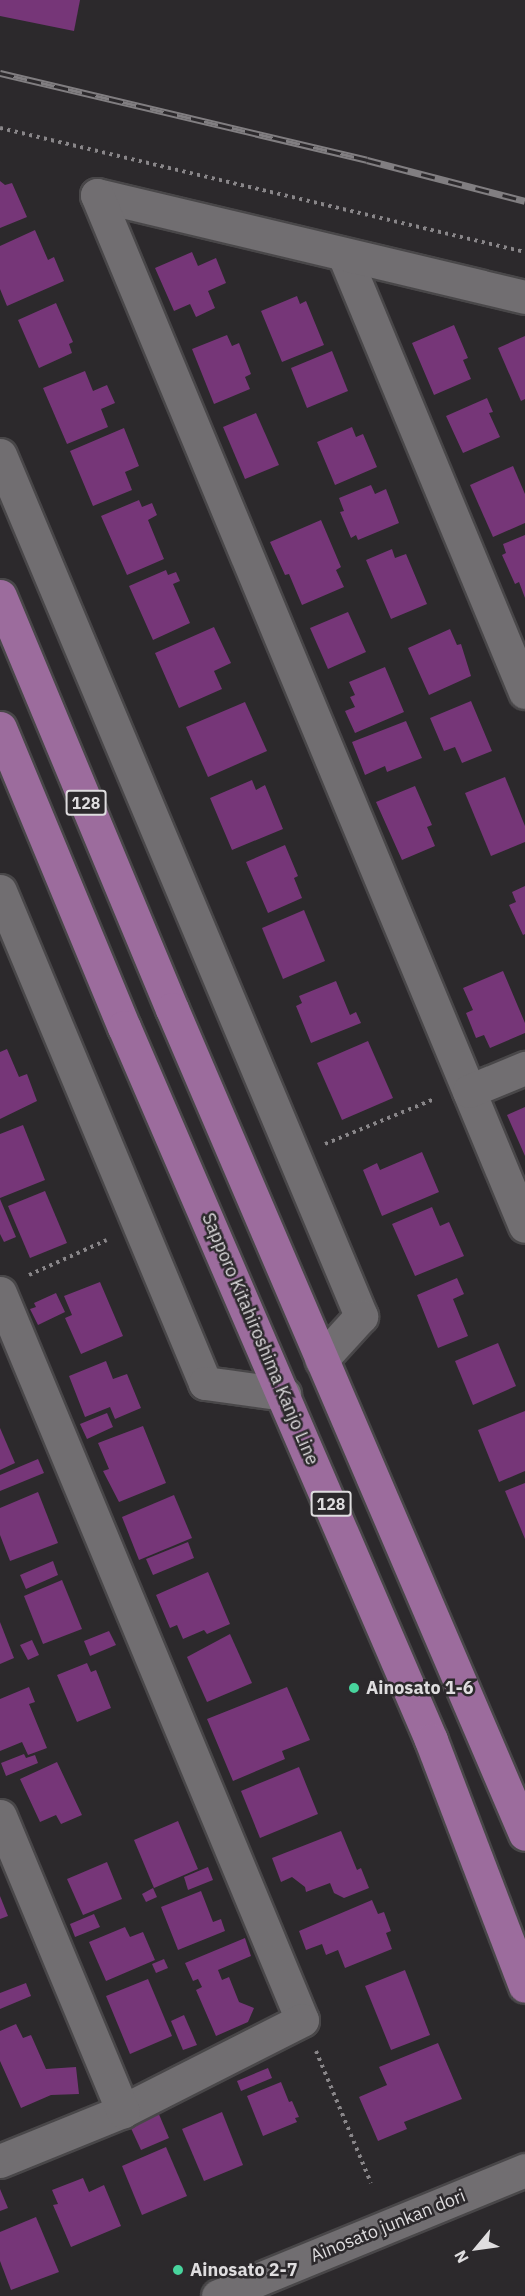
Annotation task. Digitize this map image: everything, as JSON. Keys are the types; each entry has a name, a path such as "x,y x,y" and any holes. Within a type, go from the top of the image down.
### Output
{"main road":[{"name":"128","path":"0,596 172,1009 525,1834"},
{"name":"Sapporo Kitahiroshima Kanjo Line","path":"0,728 124,1027 284,1394 431,1740 525,1986"}],"street":[{"path":"525,297 97,195 454,1094 525,1226"},
{"path":"344,255 525,692"},
{"path":"0,455 361,1316 321,1360"},
{"path":"0,891 205,1383 284,1394"},
{"path":"454,1094 525,1068"},
{"path":"0,2161 123,2111 302,2020 11,1285"},
{"path":"0,1816 123,2111"},
{"name":"Ainosato junkan dori","path":"218,2296 525,2170"}],"path":[{"path":"0,128 525,252"},
{"path":"322,1146 454,1094"},
{"path":"11,1285 114,1237"},
{"path":"314,2046 371,2183"}],"building":[{"path":"0,0 80,0 74,31 0,16"},
{"path":"0,181 5,185 12,183 27,217 0,228"},
{"path":"35,230 48,260 54,257 64,281 7,306 0,289 0,246"},
{"path":"192,252 198,266 216,258 226,283 208,291 215,308 196,317 190,304 174,311 155,268"},
{"path":"297,296 300,304 306,301 324,345 282,362 261,311"},
{"path":"56,303 73,342 69,344 72,353 39,368 18,320"},
{"path":"454,325 468,358 463,360 471,379 434,395 412,343"},
{"path":"227,335 232,346 239,343 251,374 245,377 250,389 214,404 192,349"},
{"path":"525,336 525,399 521,401 498,348"},
{"path":"332,351 348,391 307,408 291,368"},
{"path":"85,371 93,391 107,385 115,403 101,409 108,427 67,444 43,388"},
{"path":"487,398 493,412 489,413 500,437 463,453 446,416"},
{"path":"256,413 279,465 245,479 223,427"},
{"path":"352,427 356,437 363,434 377,467 335,485 317,442"},
{"path":"124,428 139,466 125,472 132,490 93,506 70,451"},
{"path":"513,466 525,494 525,523 493,537 470,485"},
{"path":"371,485 375,494 386,489 399,523 358,540 356,535 351,538 340,512 344,511 339,498"},
{"path":"139,500 142,507 152,503 157,515 148,520 164,559 127,575 101,516"},
{"path":"321,520 341,567 336,570 344,587 302,605 289,574 285,575 270,542"},
{"path":"525,535 525,598 519,582 515,584 502,555 506,553 503,544"},
{"path":"392,549 395,558 406,554 427,604 391,619 366,560"},
{"path":"166,570 168,575 176,572 180,581 173,584 190,623 153,640 129,586"},
{"path":"348,612 366,652 328,669 310,628"},
{"path":"214,627 231,663 214,671 222,689 179,708 155,653"},
{"path":"450,629 457,645 461,644 471,676 429,695 408,648"},
{"path":"385,667 404,712 355,733 345,711 355,707 350,697 355,695 349,682"},
{"path":"471,701 492,751 462,763 455,747 444,751 430,718"},
{"path":"245,702 267,751 208,777 186,727"},
{"path":"406,721 422,758 387,772 385,766 365,775 352,742"},
{"path":"505,777 525,826 525,842 491,856 465,793"},
{"path":"252,780 256,790 265,785 283,829 232,850 210,798"},
{"path":"415,786 432,825 427,827 435,846 402,860 376,802"},
{"path":"285,845 298,876 294,878 302,898 268,913 246,862"},
{"path":"525,886 525,934 523,935 509,905 516,902 512,892"},
{"path":"304,910 325,961 283,979 262,928"},
{"path":"503,971 525,1023 525,1033 490,1048 484,1035 476,1038 466,1013 473,1010 463,988"},
{"path":"336,981 350,1015 356,1012 361,1023 311,1043 296,1006 302,1003 299,996"},
{"path":"368,1041 393,1098 342,1120 317,1063"},
{"path":"7,1049 19,1077 27,1074 37,1101 0,1119 0,1052"},
{"path":"525,1107 525,1156 507,1115"},
{"path":"23,1125 45,1180 0,1198 0,1134"},
{"path":"422,1152 439,1192 382,1216 363,1170 377,1163 380,1170"},
{"path":"45,1191 67,1243 30,1258 8,1206"},
{"path":"0,1199 16,1237 4,1242 0,1234"},
{"path":"432,1207 440,1226 449,1222 464,1256 415,1276 392,1224"},
{"path":"457,1278 464,1294 453,1299 468,1336 438,1348 417,1295"},
{"path":"100,1282 123,1336 81,1354 65,1318 72,1315 64,1296"},
{"path":"56,1293 65,1312 38,1325 30,1309 36,1307 34,1303"},
{"path":"498,1343 516,1386 473,1405 455,1361"},
{"path":"106,1361 113,1379 127,1374 141,1408 115,1419 110,1407 85,1417 69,1376"},
{"path":"525,1411 525,1471 499,1482 478,1430"},
{"path":"107,1413 113,1427 87,1439 80,1424"},
{"path":"143,1426 166,1483 119,1502 103,1471 109,1469 98,1443"},
{"path":"0,1428 15,1463 0,1470"},
{"path":"38,1459 44,1473 0,1491 0,1475"},
{"path":"525,1483 525,1539 505,1491"},
{"path":"38,1492 58,1543 10,1561 0,1535 0,1508"},
{"path":"174,1495 192,1538 139,1560 122,1517"},
{"path":"188,1542 194,1558 153,1575 146,1559"},
{"path":"53,1561 58,1575 26,1589 20,1575"},
{"path":"208,1572 230,1624 207,1634 204,1630 183,1639 177,1625 170,1628 156,1595"},
{"path":"62,1580 82,1629 43,1644 24,1596"},
{"path":"0,1622 14,1658 0,1664"},
{"path":"109,1631 116,1645 90,1656 84,1641"},
{"path":"230,1634 252,1683 207,1702 187,1657"},
{"path":"32,1640 39,1655 28,1660 20,1645"},
{"path":"87,1663 91,1672 96,1670 111,1708 77,1722 57,1675"},
{"path":"29,1687 35,1702 29,1704 47,1748 28,1755 22,1742 0,1751 0,1699"},
{"path":"287,1687 310,1740 282,1751 285,1759 233,1781 207,1719"},
{"path":"24,1754 26,1758 35,1755 38,1763 6,1776 1,1763"},
{"path":"57,1762 82,1815 61,1824 56,1815 40,1822 20,1779"},
{"path":"299,1767 318,1814 260,1838 241,1791"},
{"path":"178,1821 198,1869 154,1888 134,1840"},
{"path":"341,1831 357,1870 361,1868 369,1888 344,1898 334,1893 330,1883 306,1892 305,1887 292,1877 281,1882 272,1858"},
{"path":"107,1862 122,1899 83,1915 67,1879"},
{"path":"208,1867 213,1880 188,1890 184,1877"},
{"path":"153,1888 157,1897 146,1902 142,1894"},
{"path":"201,1891 213,1922 221,1919 225,1931 178,1950 161,1907"},
{"path":"0,1896 8,1916 0,1919"},
{"path":"372,1900 378,1914 384,1912 391,1931 386,1933 392,1949 345,1968 338,1950 326,1955 322,1944 306,1950 299,1931"},
{"path":"94,1914 100,1927 75,1937 70,1924"},
{"path":"125,1927 130,1937 143,1932 155,1960 106,1981 89,1942"},
{"path":"245,1938 251,1956 218,1970 222,1980 229,1977 239,2002 254,2008 248,2022 216,2036 196,1990 202,1987 198,1979 193,1981 185,1963"},
{"path":"164,1959 168,1968 156,1973 152,1964"},
{"path":"405,1970 430,2035 391,2050 365,1986"},
{"path":"148,1979 172,2036 130,2054 106,1996"},
{"path":"26,1983 31,1996 0,2009 0,1993"},
{"path":"184,2015 197,2045 183,2050 171,2021"},
{"path":"16,2024 23,2038 31,2035 46,2069 76,2067 79,2094 51,2095 21,2108 0,2061 0,2031"},
{"path":"438,2043 462,2099 404,2122 407,2129 378,2141 359,2097 387,2085 379,2067"},
{"path":"268,2068 272,2078 241,2091 237,2081"},
{"path":"281,2082 289,2102 292,2101 299,2117 295,2118 297,2122 263,2136 247,2096"},
{"path":"158,2112 169,2138 141,2150 129,2124"},
{"path":"222,2112 243,2165 204,2181 182,2129"},
{"path":"166,2147 187,2196 142,2215 122,2166"},
{"path":"83,2178 89,2192 104,2185 121,2226 71,2247 53,2205 58,2204 52,2190"},
{"path":"0,2189 8,2208 0,2211"},
{"path":"36,2217 59,2272 11,2290 0,2261 0,2232"}],"railway":[{"path":"0,73 367,160 525,201"}],"place":[{"name":"Ainosato 1-6","path":"354,1688"},
{"name":"Ainosato 2-7","path":"178,2270"}]}
